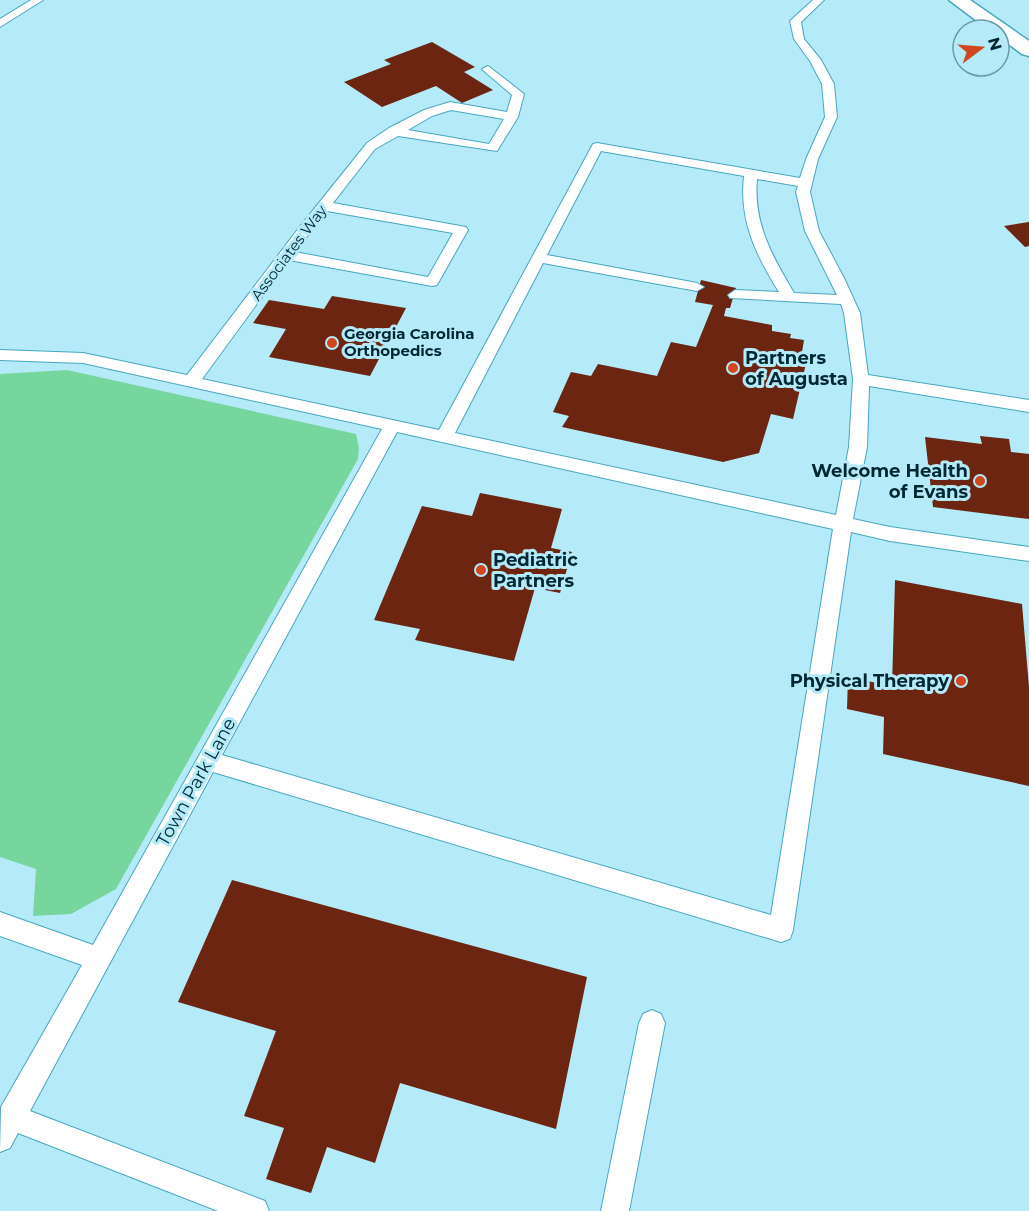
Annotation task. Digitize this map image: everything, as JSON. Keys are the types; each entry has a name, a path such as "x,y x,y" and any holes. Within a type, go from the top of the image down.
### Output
{"street":[{"path":"958,0 1029,50"}],"lane":[{"path":"0,24 38,0"},
{"path":"208,761 347,800 781,930 843,524 858,447 861,379 852,313 812,231 803,192 812,159 831,117 828,84 815,60 799,39 795,21 819,0"},
{"path":"393,131 493,148 512,117 518,94 488,69"},
{"name":"Associates Way","path":"191,382 370,146 428,113 450,106 512,117"},
{"path":"444,437 597,147 806,183"},
{"path":"751,174 747,194 751,220 768,262 789,297"},
{"path":"286,255 432,282 461,230 324,206"},
{"path":"538,258 698,287"},
{"path":"735,295 846,300"},
{"path":"0,356 83,358 890,534 1029,554"},
{"path":"861,379 1029,406"},
{"name":"Town Park Lane","path":"6,1128 392,426"},
{"path":"0,924 99,959"},
{"path":"615,1211 652,1023"},
{"path":"6,1128 255,1211"}],"green space":[{"path":"67,370 356,434 359,448 358,459 116,889 71,914 33,916 36,869 0,857 0,374"}],"building":[{"path":"432,42 475,67 464,72 493,90 462,103 436,86 382,107 344,82 391,64 384,60"},
{"path":"1029,222 1029,246 1025,247 1004,226"},
{"name":"Partners of Augusta","path":"701,280 736,288 730,308 726,308 724,316 772,325 772,331 791,334 790,338 804,340 802,352 808,355 793,419 771,414 759,453 723,462 562,427 569,416 553,412 571,372 591,376 598,364 657,376 671,342 696,347 713,305 695,302"},
{"name":"Georgia Carolina Orthopedics","path":"332,296 406,308 370,376 269,357 286,329 253,323 269,300 324,309"},
{"name":"Welcome Health of Evans","path":"980,436 1009,439 1011,452 1029,454 1029,519 933,507 925,437 982,444"},
{"name":"Pediatric Partners","path":"480,493 562,509 551,548 572,552 560,593 535,588 514,661 415,640 420,629 374,620 422,506 472,516"},
{"name":"Physical Therapy","path":"895,580 1022,604 1029,687 1029,786 883,754 884,717 847,709 848,677 892,686"},
{"path":"232,880 587,977 556,1129 400,1083 375,1163 327,1147 311,1193 266,1179 284,1128 244,1116 276,1031 178,1002"}],"place":[{"name":"Georgia Carolina Orthopedics","path":"332,343"},
{"name":"Partners of Augusta","path":"733,368"},
{"name":"Welcome Health of Evans","path":"980,481"},
{"name":"Pediatric Partners","path":"481,570"},
{"name":"Physical Therapy","path":"961,681"}]}
